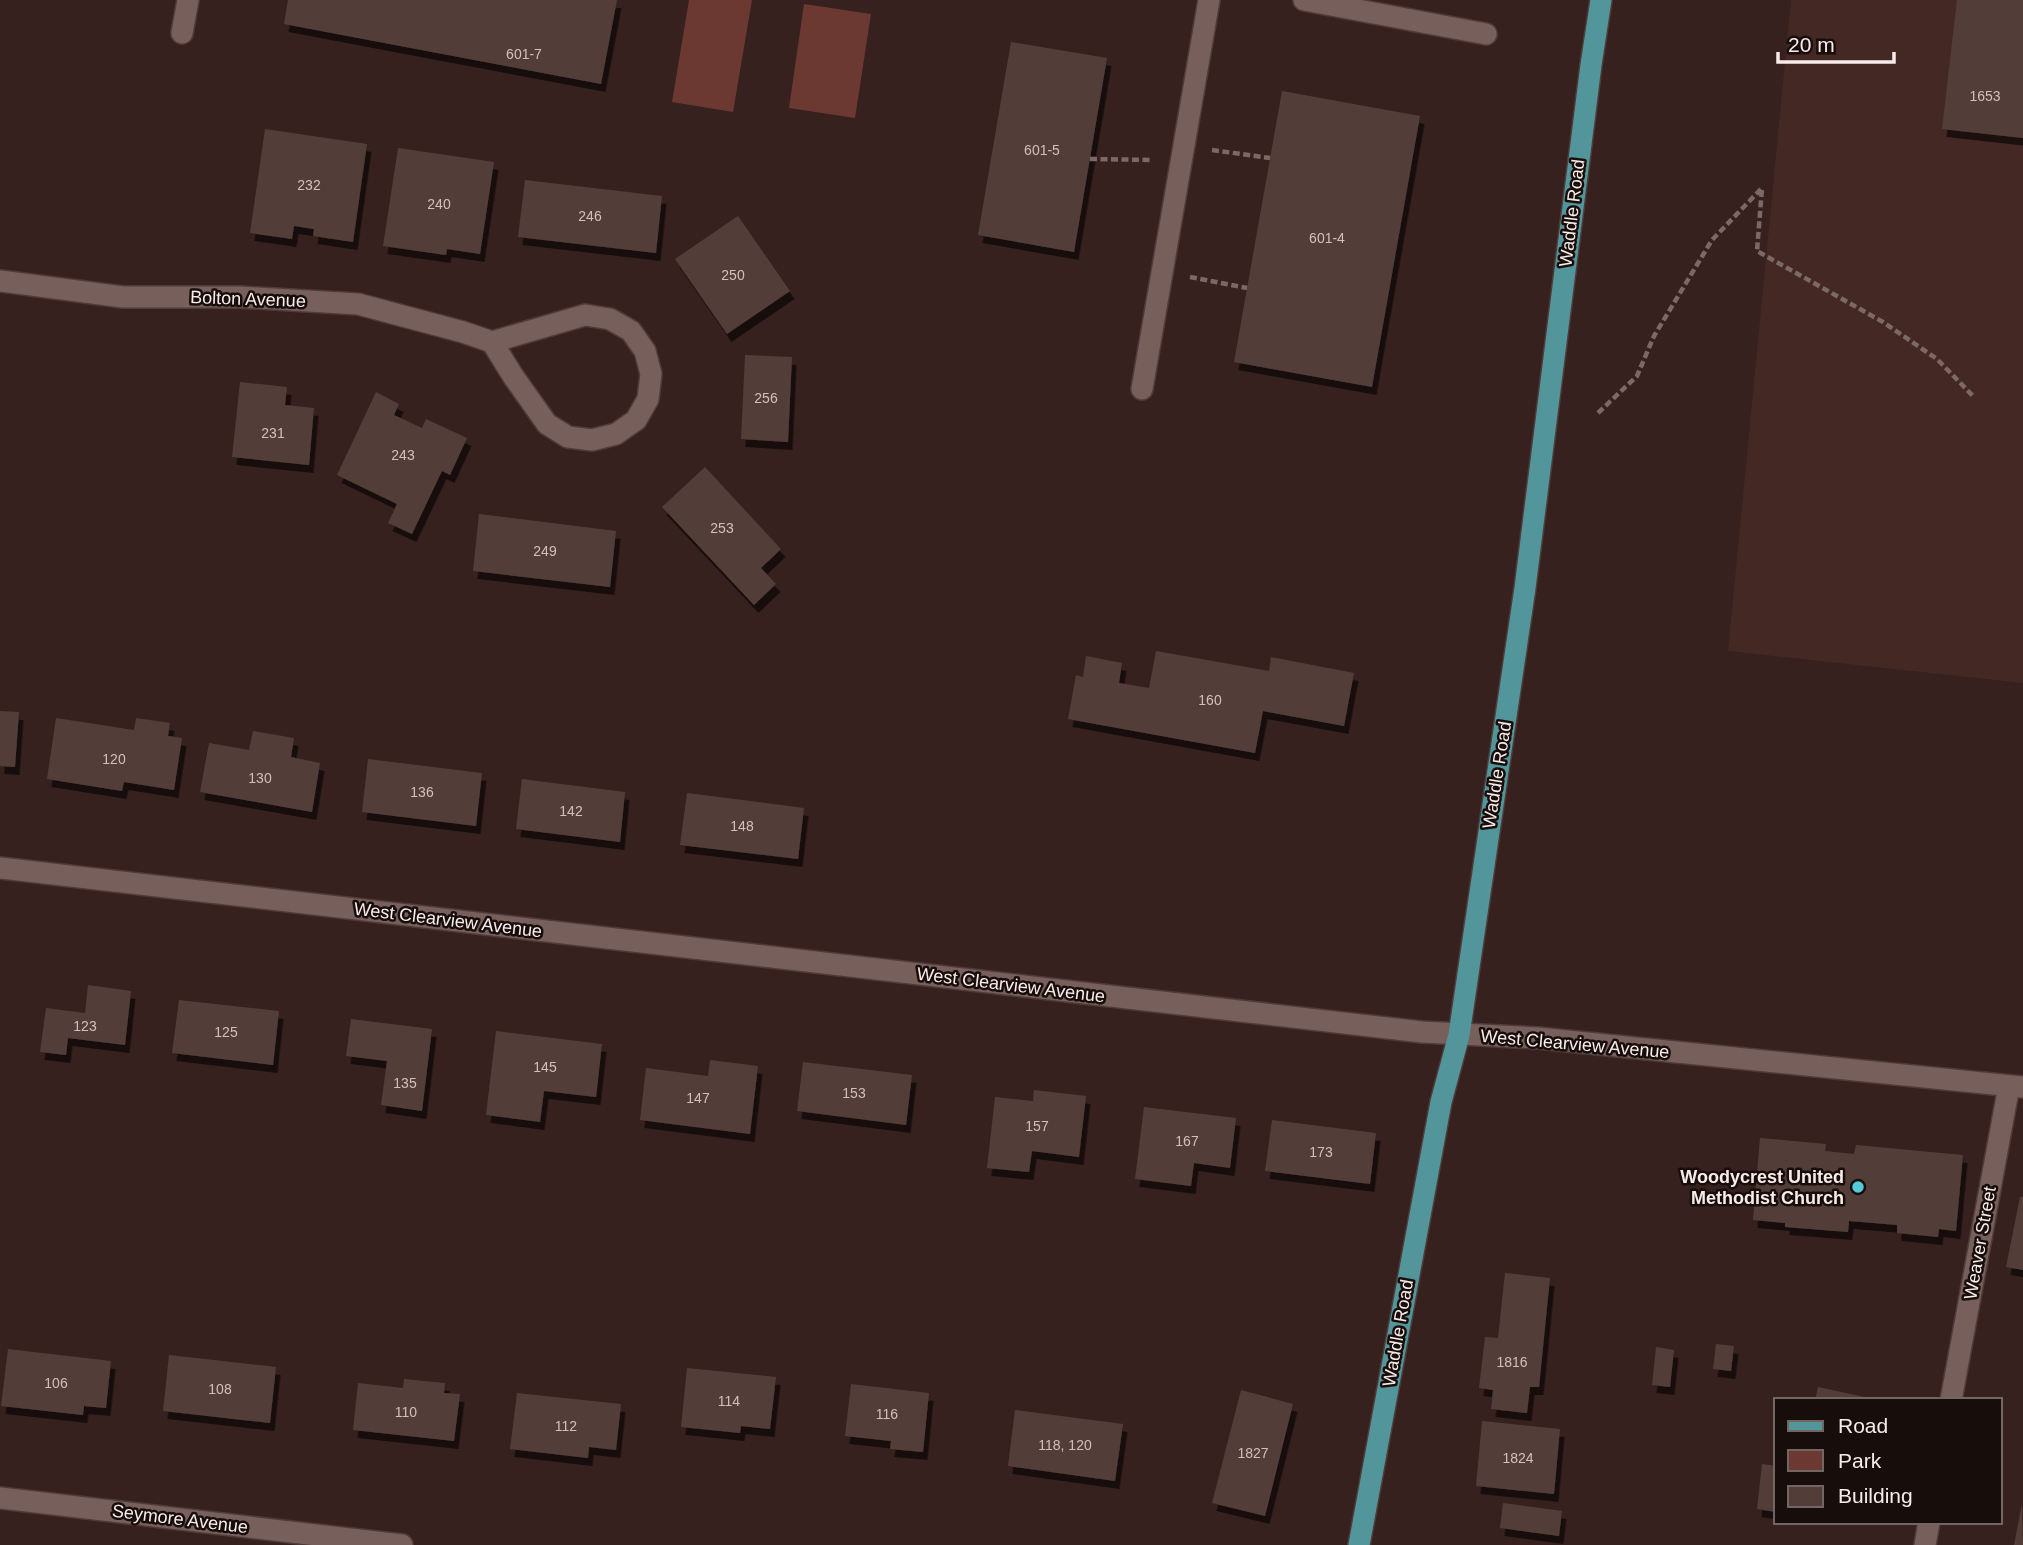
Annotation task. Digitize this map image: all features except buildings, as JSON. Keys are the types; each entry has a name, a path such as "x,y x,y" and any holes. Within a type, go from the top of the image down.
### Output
{"main road":[{"name":"Waddle Road","path":"1359,1545 1441,1102 1459,1035 1525,588 1601,0"}],"street":[{"path":"182,33 188,0"},
{"path":"1142,389 1209,0"},
{"path":"1304,0 1486,34"},
{"name":"Bolton Avenue","path":"0,281 123,297 240,297 358,304 492,342"},
{"path":"585,315 610,319 631,331 645,351 652,374 648,399 636,420 616,434 592,440 568,437 547,424 492,342 585,315"},
{"name":"West Clearview Avenue","path":"0,868 1459,1035 1538,1038 2016,1087"},
{"name":"Weaver Street","path":"1951,1398 2016,1087"},
{"name":"Seymore Avenue","path":"0,1498 402,1545"},
{"path":"1925,1545 1929,1524"}],"path":[{"path":"1090,159 1182,154 1270,158"},
{"path":"1598,412 1637,376 1654,336 1712,240 1762,188 1757,251 1883,322 1937,359 1973,396"},
{"path":"1162,272 1247,288"}],"shaded area":[{"path":"1791,0 2023,0 2023,683 1728,651"}],"green space":[{"path":"689,0 752,0 733,112 672,102"},
{"path":"804,4 871,14 855,118 789,108"}],"place":[{"name":"Woodycrest United Methodist Church","path":"1858,1187"}]}
